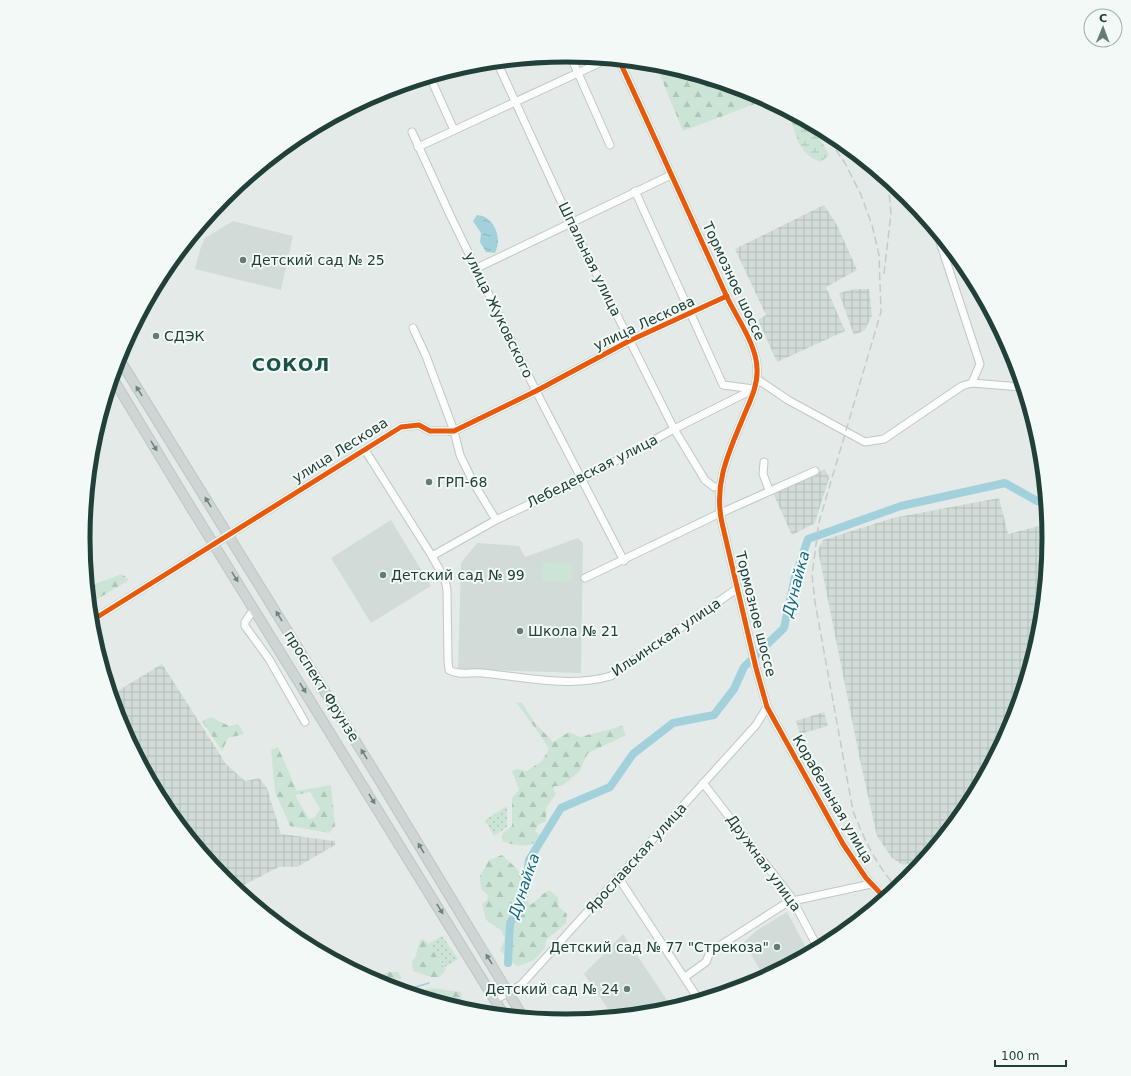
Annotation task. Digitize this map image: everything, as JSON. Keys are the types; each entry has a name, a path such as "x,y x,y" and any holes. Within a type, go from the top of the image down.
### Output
{"main road":[{"name":"проспект Фрунзе","path":"123,365 520,1012"},
{"name":"проспект Фрунзе","path":"116,383 501,1010"}],"street":[{"path":"573,62 610,145"},
{"path":"418,147 599,63"},
{"name":"Тормозное шоссе","path":"621,65 727,296 753,349 757,361 757,380 724,468 719,487 720,514 752,652 767,706"},
{"name":"Шпальная улица","path":"499,67 572,223 629,341 674,429 705,480 714,487 719,487"},
{"path":"432,81 454,130"},
{"name":"улица Жуковского","path":"412,132 536,391 624,561"},
{"path":"477,268 671,175"},
{"path":"635,191 723,385 754,389"},
{"path":"942,246 980,364 972,383"},
{"name":"улица Лескова","path":"97,617 401,427 419,425 430,431 454,431 536,391 629,341 691,314 727,296"},
{"path":"413,328 426,356 454,431 463,462 496,520"},
{"path":"757,380 788,400 865,442 884,439 962,386 972,383 1016,387"},
{"name":"Лебедевская улица","path":"432,556 496,520 581,480 674,429 754,389"},
{"path":"365,450 432,556"},
{"path":"764,462 763,474 769,490"},
{"path":"585,578 624,561 769,490 815,471"},
{"name":"Ильинская улица","path":"432,556 445,580 447,590 449,670 454,673 481,673 516,678 571,682 595,681 611,676 738,588"},
{"path":"254,609 245,622 245,626 269,659 305,722"},
{"name":"Ярославская улица","path":"495,1000 521,985 756,725 767,706"},
{"name":"Корабельная улица","path":"767,706 841,840 870,884 881,894"},
{"name":"Дружная улица","path":"703,783 793,900 815,943"},
{"path":"618,877 696,996"},
{"path":"685,977 706,962 710,952 793,900 870,884"}],"shaded area":[{"path":"824,205 837,225 857,270 826,287 845,331 777,362 758,320 766,315 735,249"},
{"name":"Детский сад № 25","path":"233,221 293,236 281,290 195,269 205,238"},
{"path":"855,289 869,289 872,315 865,330 854,335 839,293"},
{"path":"825,469 829,478 815,523 792,535 773,493"},
{"path":"999,498 1008,534 1041,525 1042,538 1037,600 1032,631 1016,691 1005,720 978,776 943,828 913,863 903,865 892,858 877,836 860,760 818,550 823,540 893,518"},
{"name":"Детский сад № 99","path":"391,520 431,586 371,623 331,558"},
{"name":"Школа № 21","path":"578,538 583,543 581,673 458,669 461,563 477,543 519,546 525,557"},
{"path":"162,664 226,764 245,781 259,778 267,788 281,834 335,841 335,845 297,867 279,867 241,886 229,875 188,828 153,776 126,720 115,692"},
{"path":"824,712 828,726 800,734 796,721"},
{"name":"Детский сад № 77 \"Стрекоза\"","path":"787,912 806,948 761,972 744,942 756,931"},
{"name":"Детский сад № 24","path":"623,934 668,1003 610,1012 584,974"}],"green space":[{"path":"667,73 689,78 719,87 758,103 683,131 660,75"},
{"path":"790,119 818,135 829,155 821,162 813,158 802,148"},
{"path":"543,563 572,564 572,582 542,581"},
{"path":"122,574 129,580 94,601 93,585"},
{"path":"516,702 522,703 535,723 553,742 569,732 580,737 622,726 626,735 588,753 579,772 562,786 554,786 553,789 556,794 546,808 546,821 538,825 535,831 540,835 534,843 523,846 502,841 503,833 512,826 512,798 519,790 512,771 517,769 527,771 542,761 549,749"},
{"path":"211,717 229,726 238,724 244,734 228,738 222,751 202,721"},
{"path":"278,747 297,791 331,785 335,826 329,833 290,826 275,792 271,750","holes":["310,792 320,809 315,817 309,819 295,795"]},
{"path":"507,806 507,827 494,836 485,820"},
{"path":"502,855 517,869 531,889 527,900 530,905 549,890 558,897 559,907 567,914 566,923 546,940 545,948 534,960 519,966 515,965 500,950 505,939 502,931 486,920 482,904 488,899 487,894 481,889 480,876 489,860"},
{"path":"442,936 458,959 445,967 428,944"},
{"path":"422,939 427,942 446,970 440,977 431,977 413,971 412,961 416,956 420,941"},
{"path":"387,972 398,972 402,979 395,979 392,981 379,976"},
{"path":"430,988 461,992 462,1002 442,998 420,991"}],"water":[{"path":"477,215 488,219 495,229 498,241 495,253 486,252 480,242 481,233 473,221"}],"waterway":[{"name":"Дунайка","path":"508,963 510,923 518,911 525,886 529,860 561,808 610,787 633,754 673,723 714,715 734,689 744,667 784,628 795,577 808,539 901,506 1005,483 1037,501 1039,500"},
{"path":"411,988 429,983"}],"railway":[{"path":"831,143 845,163 861,195 872,225 879,255 881,312 819,522 812,575 815,602 853,811 871,851 893,883"},
{"path":"884,274 891,213 889,189"}],"cycle path":[{"path":"621,65 726,295 754,350 757,369 755,386 724,466 721,480 720,508 722,523 756,668 767,707 843,844 866,878 881,894"},
{"path":"97,617 401,427 419,425 430,431 454,431 536,391 629,341 727,296"}],"place":[{"name":"Детский сад № 25","path":"243,260"},
{"name":"СДЭК","path":"156,336"},
{"name":"ГРП-68","path":"429,482"},
{"name":"Детский сад № 99","path":"383,575"},
{"name":"Школа № 21","path":"520,631"},
{"name":"Детский сад № 77 \"Стрекоза\"","path":"777,947"},
{"name":"Детский сад № 24","path":"627,989"}],"district":[{"name":"СОКОЛ","path":"291,364"}]}
